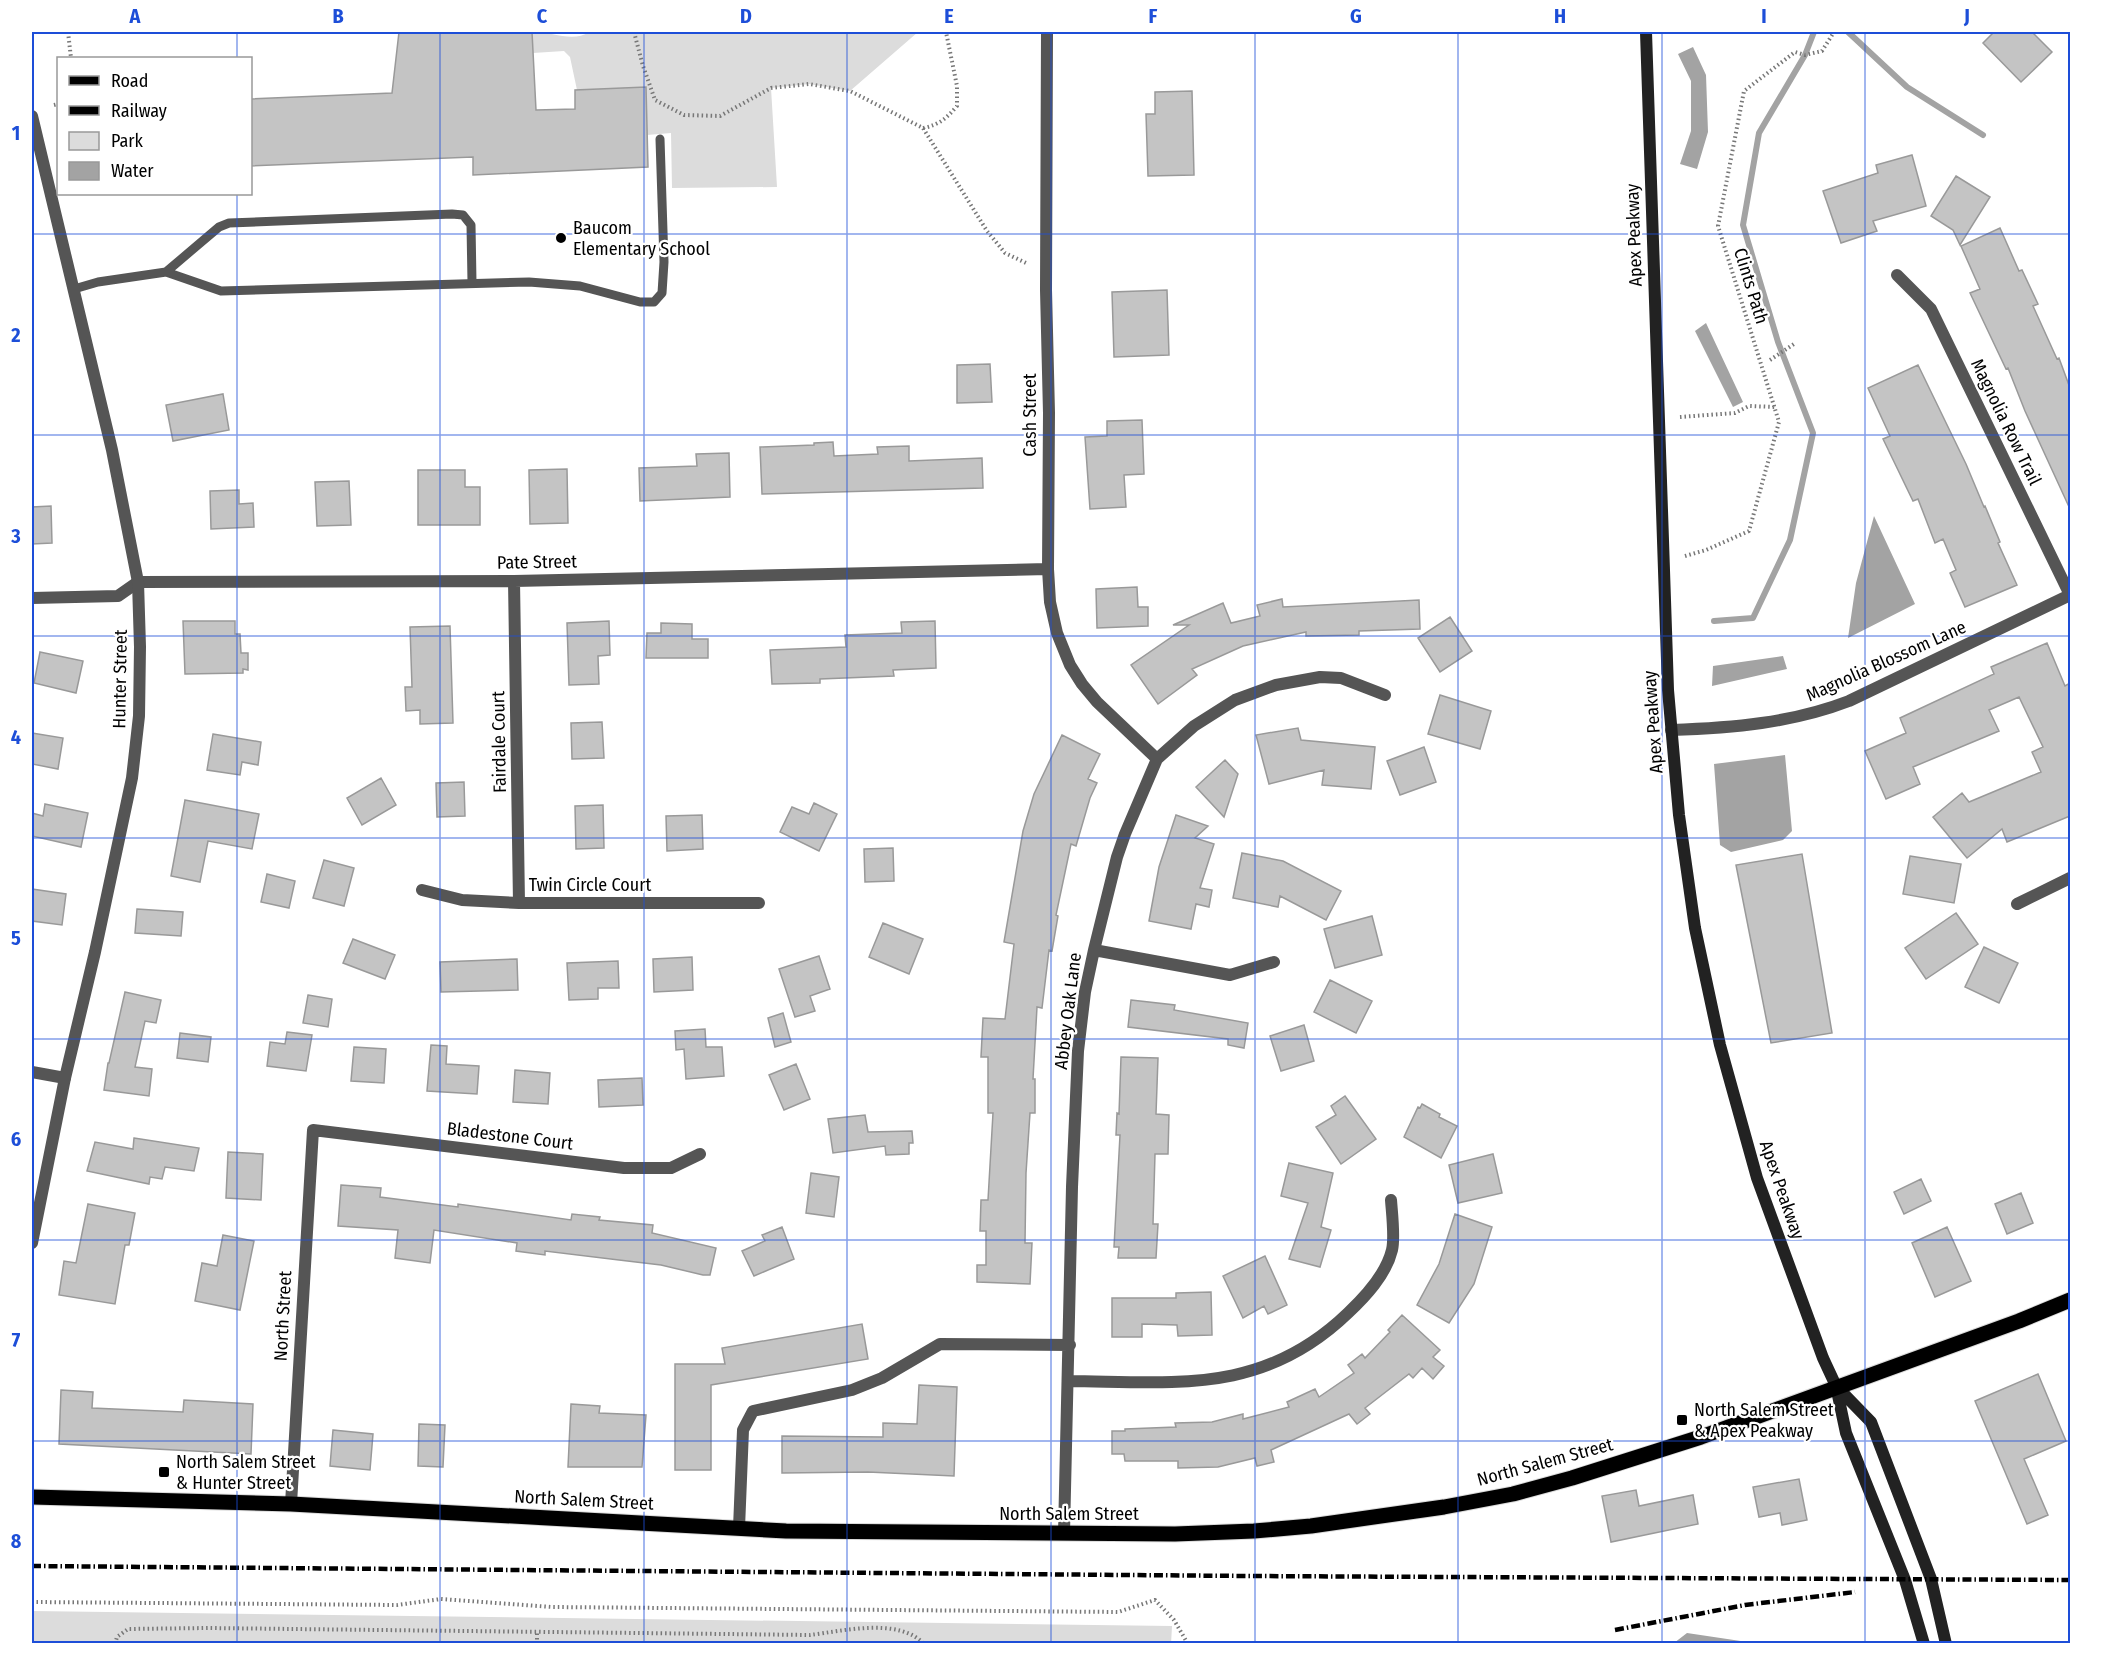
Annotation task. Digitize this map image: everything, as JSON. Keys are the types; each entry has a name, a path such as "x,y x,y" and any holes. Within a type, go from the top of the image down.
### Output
{"main road":[{"name":"Apex Peakway","path":"1646,32 1659,477 1668,690 1679,815 1695,928 1720,1045 1757,1178 1823,1358 1836,1386 1846,1433 1905,1580 1924,1644"},
{"name":"North Salem Street","path":"32,1497 291,1504 786,1531 1174,1534 1311,1526 1444,1507 1513,1494 1572,1478 1701,1437 2019,1321 2070,1300"},
{"name":"Apex Peakway","path":"1836,1386 1871,1422 1931,1580 1946,1644"}],"street":[{"name":"Cash Street","path":"1047,32 1048,569 1050,602 1070,665 1082,684 1097,702 1157,759"},
{"name":"Hunter Street","path":"32,116 36,146 74,289 111,450 138,582 140,647 139,716 132,778 95,952 65,1078 32,1243"},
{"name":"Magnolia Row Trail","path":"1897,275 1931,309 2070,595"},
{"name":"Pate Street","path":"32,598 118,596 138,582 514,581 1048,569"},
{"name":"Fairdale Court","path":"514,581 519,903"},
{"name":"Magnolia Blossom Lane","path":"1671,730 1746,725 1797,718 1817,712 1849,701 2070,595"},
{"name":"Abbey Oak Lane","path":"1064,1533 1072,1187 1078,1051 1085,992 1094,950 1125,834 1157,759 1194,726 1235,700 1276,685 1320,677 1341,678 1384,695"},
{"path":"2018,904 2070,878"},
{"name":"Twin Circle Court","path":"422,890 462,900 519,903 759,903"},
{"path":"1094,950 1230,975 1274,962"},
{"path":"32,1072 65,1078"},
{"name":"Bladestone Court","path":"313,1130 624,1168 671,1168 700,1154"},
{"name":"North Street","path":"291,1504 313,1130"},
{"path":"1069,1381 1184,1382 1212,1379 1277,1363 1303,1350 1333,1328 1364,1298 1384,1269 1393,1249 1391,1200"},
{"path":"740,1528 743,1430 753,1412 852,1390 882,1378 939,1344 1070,1345"}],"lane":[{"path":"74,289 98,282 166,272 221,291 529,282 580,286 640,302 654,302 662,293 664,262 660,139"},
{"path":"166,272 219,227 229,223 452,214 462,215 471,225 472,282"}],"path":[{"path":"68,32 71,57"},
{"path":"634,32 655,100 684,115 720,116 771,88 808,84 850,91 923,128 987,231 1005,253 1026,263"},
{"path":"923,128 934,126 947,118 957,106 957,86 946,32"},
{"name":"Clints Path","path":"1685,556 1706,550 1749,531 1779,422 1718,226 1744,91 1795,52 1805,55 1822,51 1834,32"},
{"path":"1770,360 1794,345"},
{"path":"1680,417 1735,413 1749,406 1775,407"},
{"path":"32,1602 397,1605 441,1599 552,1607 1118,1612 1155,1600 1174,1620 1188,1644"},
{"path":"115,1644 117,1637 128,1629 220,1628 810,1635 861,1629 898,1628 918,1637 924,1644"},
{"path":"537,1632 537,1644"}],"green space":[{"path":"532,32 569,37 589,32 918,32 850,91 809,84 771,88 777,187 672,188 671,133 647,135 646,87 577,90 570,57 564,51 533,53"},
{"path":"32,1611 1172,1626 1171,1644 32,1644"}],"water":[{"path":"1693,47 1706,75 1708,132 1697,169 1680,164 1691,131 1691,81 1678,54"},
{"path":"1706,323 1743,402 1733,407 1695,331"},
{"path":"1874,516 1915,604 1848,638 1856,583"},
{"path":"1783,656 1787,669 1712,686 1713,666"},
{"path":"1785,755 1792,831 1783,840 1731,852 1720,845 1714,764"},
{"path":"1687,1633 1754,1643 1674,1643"}],"building":[{"name":"Baucom Elementary School","path":"399,32 532,32 536,110 575,109 575,90 646,87 648,167 473,175 473,157 252,166 252,99 392,93"},
{"path":"1994,32 2032,32 2052,52 2021,82 1983,43"},
{"path":"1192,91 1194,175 1148,176 1146,114 1155,114 1155,92"},
{"path":"1912,155 1926,206 1873,221 1877,231 1841,243 1823,191 1878,173 1876,165"},
{"path":"1956,176 1990,197 1960,245 1953,230 1931,216"},
{"path":"2000,228 2019,271 2022,270 2038,304 2033,306 2057,359 2059,358 2070,388 2070,509 2008,368 2006,369 1970,293 1980,289 1961,246"},
{"path":"1167,290 1169,355 1114,357 1112,292"},
{"path":"990,364 992,402 957,403 957,365"},
{"path":"1918,365 1985,506 2000,542 1998,543 2017,585 1965,607 1950,573 1956,570 1943,539 1935,543 1918,499 1913,501 1883,439 1890,436 1868,388"},
{"path":"223,394 229,430 173,441 166,405"},
{"path":"1142,420 1144,474 1124,475 1126,507 1090,509 1085,437 1107,436 1107,421"},
{"path":"833,442 834,456 878,454 877,447 909,446 909,461 982,458 983,488 762,494 760,447"},
{"path":"729,453 730,497 640,501 639,468 697,466 696,454"},
{"path":"567,469 568,523 530,524 529,470"},
{"path":"418,470 465,470 465,487 480,487 480,525 418,525"},
{"path":"349,481 351,525 317,526 315,482"},
{"path":"239,490 239,504 253,503 254,527 211,529 210,491"},
{"path":"51,506 52,543 32,544 32,507"},
{"path":"1137,587 1138,607 1148,607 1148,626 1097,628 1096,589"},
{"path":"1282,599 1283,607 1419,600 1420,629 1359,631 1359,635 1306,636 1306,632 1243,646 1192,669 1197,675 1158,704 1131,665 1189,625 1173,625 1223,603 1231,623 1260,616 1257,605"},
{"path":"1450,617 1472,651 1440,672 1418,638"},
{"path":"183,621 235,621 235,634 240,634 241,653 248,653 248,670 243,669 243,673 185,674"},
{"path":"609,621 610,655 598,656 599,684 569,685 567,623"},
{"path":"935,621 936,668 893,670 894,676 820,679 820,683 772,684 770,650 846,647 845,635 902,633 901,622"},
{"path":"661,623 692,624 692,639 708,639 708,658 646,658 647,633 661,633"},
{"path":"450,626 453,723 420,724 420,710 406,711 405,687 412,687 410,627"},
{"path":"2047,643 2065,686 2070,683 2070,816 2007,842 2002,829 1967,858 1933,817 1962,793 1969,802 2041,772 2032,752 2043,747 2019,697 1989,710 1999,731 1913,767 1920,784 1886,799 1865,751 1906,733 1900,718 1994,674 1991,667"},
{"path":"40,652 83,661 76,693 34,683"},
{"path":"1440,695 1491,711 1480,749 1428,734"},
{"path":"602,722 604,758 572,759 571,723"},
{"path":"1298,728 1301,740 1375,747 1371,789 1322,785 1324,770 1269,784 1256,735"},
{"path":"32,733 63,738 58,769 32,764"},
{"path":"213,734 261,742 258,765 242,762 240,775 207,770"},
{"path":"1062,735 1100,754 1088,779 1097,783 1090,798 1076,846 1071,844 1056,915 1058,916 1052,951 1049,950 1042,1008 1037,1007 1033,1079 1035,1079 1035,1113 1030,1113 1026,1173 1025,1243 1032,1243 1030,1284 977,1282 977,1265 986,1265 986,1231 980,1231 981,1200 988,1200 993,1113 988,1113 988,1057 981,1057 983,1018 1005,1019 1014,944 1004,942 1023,831 1034,794"},
{"path":"1424,747 1436,782 1400,795 1387,761"},
{"path":"1225,760 1238,774 1224,817 1196,787"},
{"path":"381,778 396,805 362,825 347,798"},
{"path":"464,782 465,816 437,817 436,783"},
{"path":"185,800 259,814 252,849 208,841 200,882 171,876"},
{"path":"814,803 837,814 819,851 780,832 792,807 809,814"},
{"path":"45,804 88,813 81,847 32,836 32,813 43,816"},
{"path":"603,805 604,848 576,849 575,806"},
{"path":"702,815 703,849 667,851 666,816"},
{"path":"1176,815 1208,826 1195,838 1214,844 1200,888 1212,890 1209,907 1196,904 1191,929 1149,921 1159,867"},
{"path":"893,848 894,881 865,882 864,849"},
{"path":"1242,853 1283,861 1341,891 1326,920 1280,896 1278,907 1233,898"},
{"path":"1802,854 1832,1033 1771,1043 1736,865"},
{"path":"1910,856 1961,864 1954,903 1903,894"},
{"path":"324,860 354,868 344,906 313,898"},
{"path":"267,874 295,881 289,908 261,902"},
{"path":"32,889 66,894 62,925 32,921"},
{"path":"137,909 183,912 181,936 135,933"},
{"path":"1956,913 1978,944 1926,979 1905,948"},
{"path":"1372,916 1382,955 1335,968 1324,929"},
{"path":"883,923 923,939 909,974 869,957"},
{"path":"353,939 395,955 385,979 343,963"},
{"path":"1984,947 2018,963 1999,1003 1965,987"},
{"path":"819,956 830,989 810,996 815,1011 795,1017 779,969"},
{"path":"692,957 693,990 654,992 653,959"},
{"path":"517,959 518,990 441,992 440,962"},
{"path":"618,961 619,988 598,988 598,999 569,1000 567,963"},
{"path":"1330,980 1372,1001 1356,1033 1314,1012"},
{"path":"125,992 161,1000 156,1023 145,1021 135,1067 152,1069 149,1096 104,1090"},
{"path":"308,995 332,999 328,1027 303,1023"},
{"path":"1131,1000 1175,1005 1174,1010 1248,1023 1244,1048 1228,1045 1228,1039 1128,1027"},
{"path":"783,1013 791,1042 775,1047 768,1018"},
{"path":"1304,1025 1314,1061 1281,1071 1270,1036"},
{"path":"705,1029 706,1047 722,1047 724,1076 686,1079 684,1049 676,1050 675,1031"},
{"path":"287,1032 312,1035 306,1071 267,1066 270,1042 285,1044"},
{"path":"180,1033 211,1037 208,1062 177,1058"},
{"path":"431,1045 447,1046 446,1064 479,1066 477,1094 427,1091"},
{"path":"354,1047 386,1049 384,1083 351,1081"},
{"path":"1121,1057 1158,1058 1156,1114 1169,1115 1168,1154 1155,1154 1153,1224 1158,1224 1156,1258 1118,1258 1119,1247 1114,1247 1120,1135 1116,1135"},
{"path":"796,1064 810,1099 784,1110 769,1075"},
{"path":"515,1070 550,1073 548,1104 513,1102"},
{"path":"642,1078 643,1105 599,1107 598,1080"},
{"path":"1345,1096 1376,1139 1341,1164 1316,1127 1336,1115 1331,1106"},
{"path":"1422,1104 1440,1114 1439,1117 1457,1126 1441,1158 1404,1137 1418,1107 1420,1108"},
{"path":"865,1115 868,1132 912,1131 913,1143 909,1143 909,1154 886,1155 885,1146 833,1153 828,1119"},
{"path":"134,1138 199,1148 194,1171 165,1167 162,1179 150,1177 149,1184 87,1171 95,1142 133,1149"},
{"path":"228,1152 263,1154 261,1200 226,1198"},
{"path":"1493,1154 1502,1193 1458,1203 1449,1165"},
{"path":"1289,1163 1333,1173 1321,1227 1331,1230 1320,1267 1289,1259 1308,1203 1281,1196"},
{"path":"811,1173 839,1177 834,1217 806,1213"},
{"path":"1921,1179 1931,1201 1904,1214 1894,1192"},
{"path":"341,1185 381,1188 380,1197 458,1207 458,1204 571,1220 572,1214 600,1217 599,1220 653,1225 652,1233 716,1248 710,1275 661,1265 545,1251 545,1255 516,1251 517,1243 434,1230 430,1263 395,1258 398,1230 338,1226"},
{"path":"2021,1193 2033,1223 2007,1234 1995,1204"},
{"path":"88,1204 135,1213 129,1245 125,1245 115,1304 59,1295 64,1261 76,1263"},
{"path":"1455,1214 1492,1227 1474,1284 1449,1323 1417,1305 1439,1264"},
{"path":"782,1227 794,1259 754,1276 742,1251 765,1241 762,1235"},
{"path":"1947,1227 1971,1281 1935,1297 1912,1243"},
{"path":"223,1235 254,1241 240,1310 195,1301 202,1263 217,1266"},
{"path":"1265,1256 1287,1305 1268,1314 1264,1306 1243,1318 1223,1276"},
{"path":"1211,1292 1212,1335 1178,1336 1177,1325 1142,1324 1142,1337 1112,1337 1112,1298 1176,1298 1176,1293"},
{"path":"1402,1315 1440,1350 1433,1357 1444,1366 1433,1379 1422,1368 1413,1378 1409,1374 1365,1408 1370,1414 1357,1424 1349,1414 1271,1450 1274,1462 1257,1466 1255,1458 1218,1467 1178,1468 1178,1461 1125,1461 1124,1454 1112,1454 1112,1431 1176,1427 1175,1423 1212,1422 1243,1414 1243,1419 1289,1407 1287,1402 1315,1389 1319,1397 1354,1373 1348,1365 1362,1354 1365,1358 1390,1332 1388,1330"},
{"path":"862,1324 868,1359 711,1385 711,1470 675,1470 675,1364 725,1364 722,1348"},
{"path":"2038,1374 2066,1441 2024,1459 2048,1515 2027,1524 1975,1401"},
{"path":"919,1385 957,1387 954,1476 868,1472 782,1473 782,1436 883,1437 883,1423 917,1424"},
{"path":"61,1390 93,1392 92,1408 183,1412 184,1400 253,1404 251,1454 59,1444"},
{"path":"571,1404 600,1406 599,1413 646,1415 642,1467 568,1467"},
{"path":"419,1424 445,1425 443,1467 418,1466"},
{"path":"333,1430 373,1434 370,1470 330,1466"},
{"path":"1799,1479 1807,1520 1782,1525 1780,1513 1759,1517 1753,1487"},
{"path":"1636,1490 1639,1506 1693,1495 1698,1524 1611,1542 1602,1496"}],"waterway":[{"path":"1714,621 1753,618 1790,540 1813,433 1778,342 1743,225 1759,133 1805,55 1814,32"},
{"path":"1848,32 1907,87 1983,135"}],"railway":[{"path":"32,1566 2070,1580"},
{"path":"1615,1630 1745,1605 1855,1592"}],"place":[{"name":"Baucom Elementary School","path":"561,238"},
{"name":"North Salem Street & Apex Peakway","path":"1682,1420"},
{"name":"North Salem Street & Hunter Street","path":"164,1472"}]}
